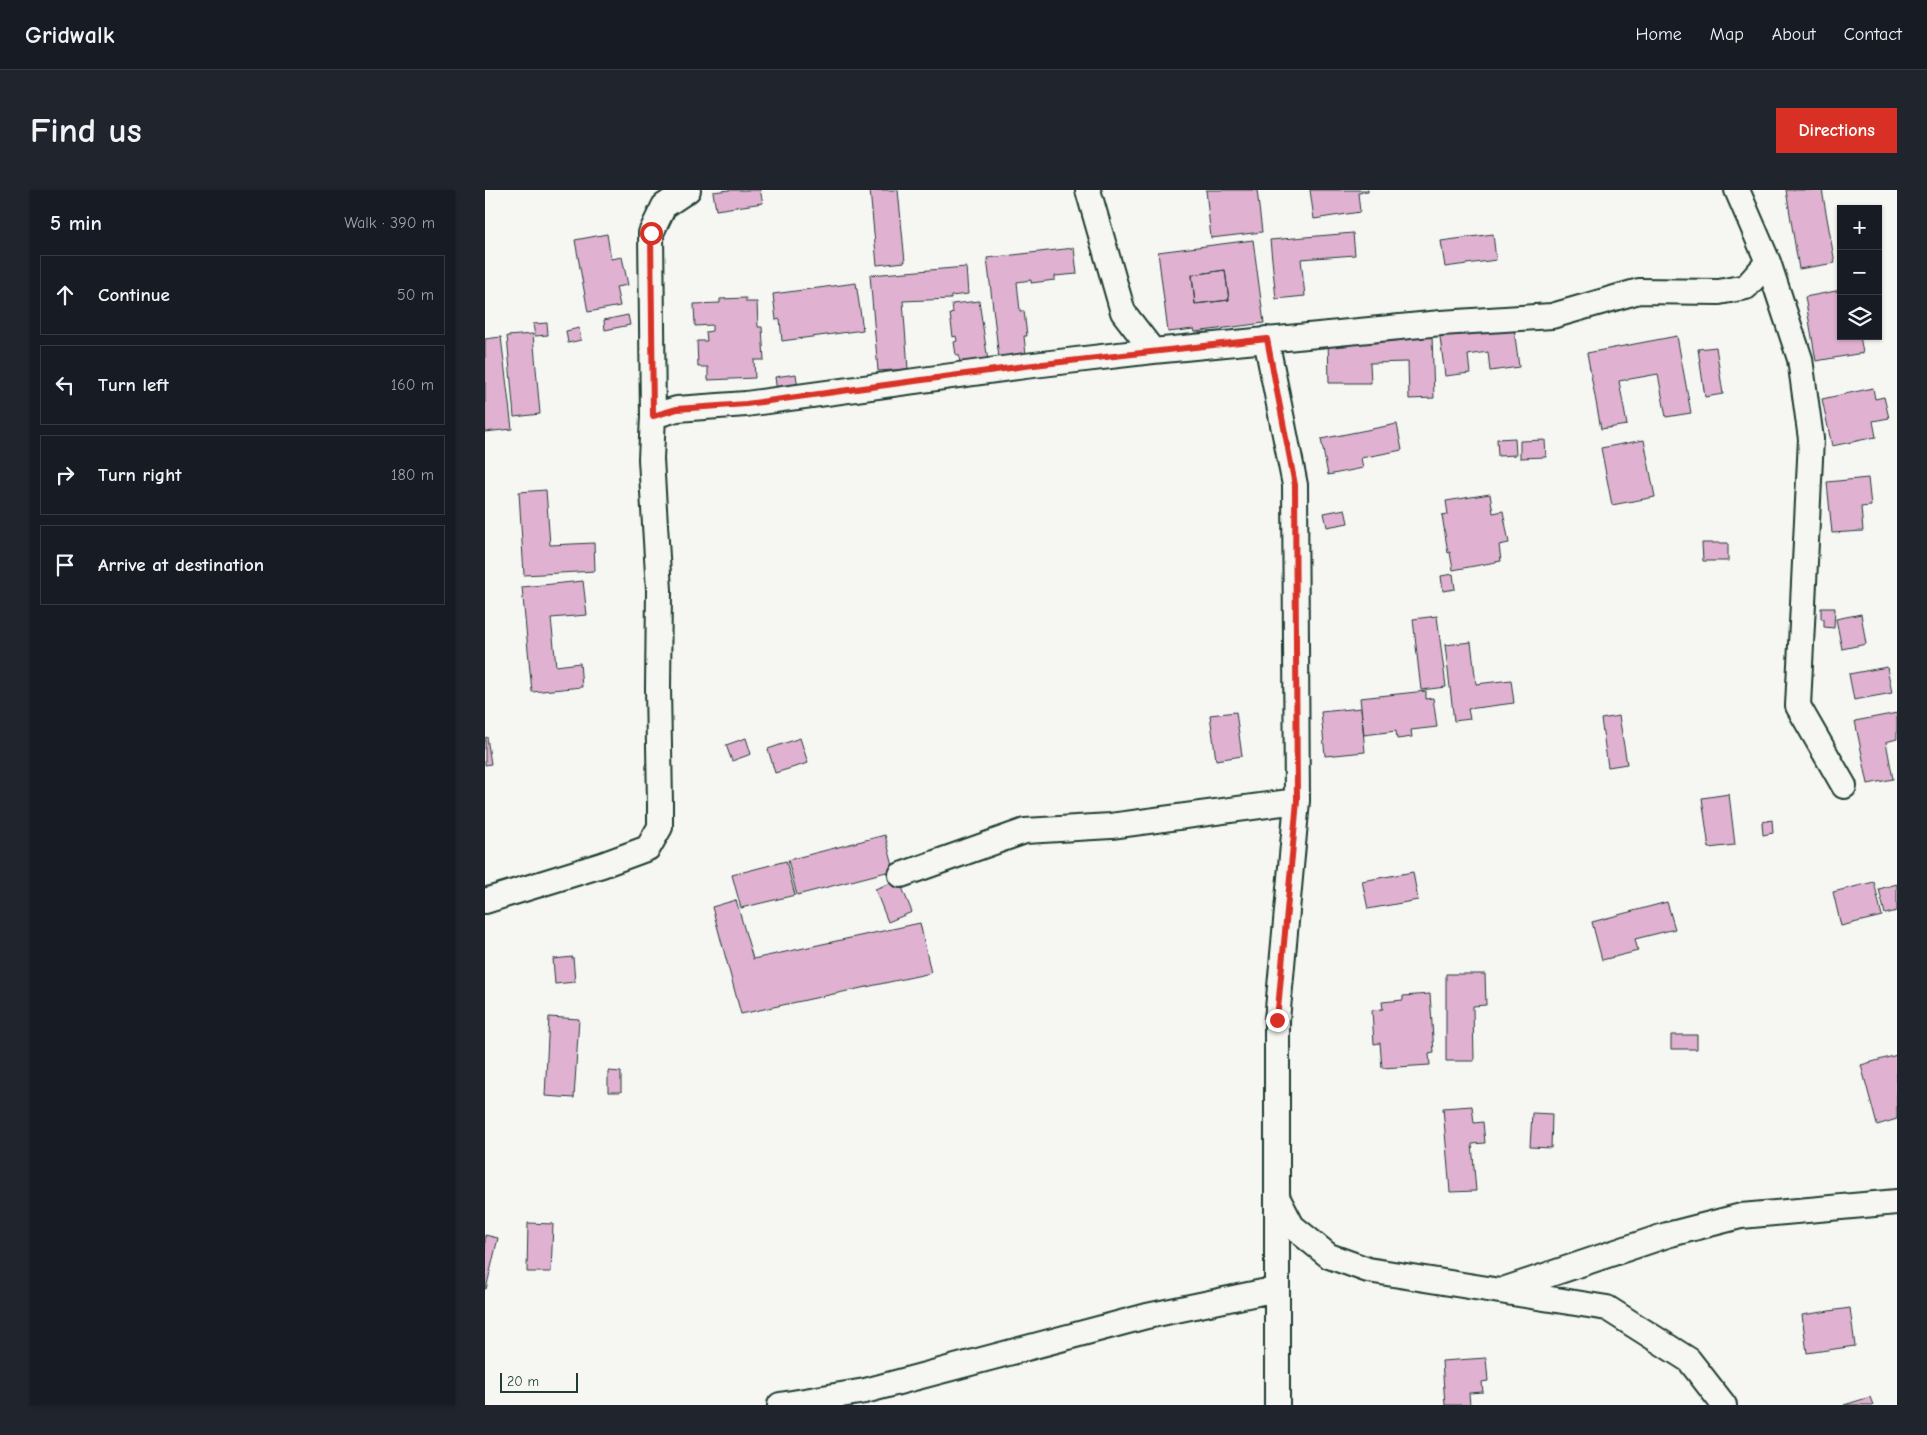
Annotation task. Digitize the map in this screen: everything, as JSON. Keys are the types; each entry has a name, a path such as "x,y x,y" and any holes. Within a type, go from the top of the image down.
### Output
{"street":[{"path":"485,901 602,865 648,848 660,827 659,590 651,459 653,416 651,233 665,206 688,190"},
{"path":"1088,190 1123,312 1153,351"},
{"path":"1737,190 1768,262 1800,359 1811,439 1798,706 1844,786"},
{"path":"653,416 677,409 746,404 1025,366 1153,351 1441,323 1552,316 1639,291 1719,292 1746,286 1768,262"},
{"path":"1267,339 1295,485 1297,801 1277,1020 1277,1405"},
{"path":"901,875 1025,832 1111,826 1297,801"},
{"path":"1277,1196 1293,1226 1329,1256 1368,1270 1607,1308 1689,1360 1724,1405"},
{"path":"1502,1290 1667,1235 1741,1216 1897,1202"},
{"path":"780,1405 865,1391 1147,1316 1277,1289"}],"building":[{"path":"760,190 763,203 716,210 713,192"},
{"path":"870,190 898,190 905,262 877,265"},
{"path":"1206,190 1257,190 1262,232 1211,238"},
{"path":"1310,190 1368,190 1368,192 1358,193 1360,212 1314,219"},
{"path":"1786,190 1822,190 1835,263 1799,269"},
{"path":"1353,233 1355,255 1301,259 1305,296 1276,299 1270,240"},
{"path":"607,234 611,259 622,257 628,285 616,287 620,306 588,312 575,240"},
{"path":"1493,234 1496,260 1445,267 1441,241"},
{"path":"1253,240 1264,323 1195,332 1194,329 1168,332 1158,252","holes":["1225,270 1229,300 1195,304 1192,275"]},
{"path":"1074,248 1077,274 1055,276 1055,280 1031,283 1031,280 1017,282 1020,311 1024,311 1027,336 1024,336 1026,355 999,358 987,258"},
{"path":"966,267 968,294 951,296 951,299 903,301 908,369 878,371 870,275"},
{"path":"1225,270 1229,300 1195,304 1192,275"},
{"path":"856,283 863,330 782,341 780,319 776,320 773,294"},
{"path":"1837,291 1837,340 1861,340 1863,353 1816,361 1805,297"},
{"path":"746,298 746,302 757,302 758,327 762,327 764,360 754,360 755,378 708,380 708,367 698,367 697,341 707,341 706,332 712,331 712,325 695,326 694,304 720,303 720,299"},
{"path":"979,301 988,361 960,365 959,355 956,355 954,342 957,341 956,336 953,337 950,314 953,313 952,304"},
{"path":"628,315 630,325 605,330 604,320"},
{"path":"1513,321 1519,367 1490,371 1488,352 1468,355 1470,373 1445,376 1439,329"},
{"path":"547,323 548,335 535,336 533,324"},
{"path":"579,328 581,340 568,343 566,331"},
{"path":"533,334 540,414 514,417 507,336"},
{"path":"1432,335 1434,398 1409,399 1408,362 1370,363 1371,383 1329,383 1328,337"},
{"path":"1677,336 1691,413 1666,417 1658,374 1619,381 1627,425 1601,429 1587,353"},
{"path":"501,337 512,429 485,432 485,339"},
{"path":"1716,347 1723,394 1705,397 1698,349"},
{"path":"796,374 798,389 777,392 775,377"},
{"path":"1873,388 1875,399 1884,397 1889,418 1873,421 1876,437 1832,446 1822,399"},
{"path":"1397,424 1402,450 1361,458 1363,468 1328,475 1321,439"},
{"path":"1515,438 1516,455 1498,456 1497,439"},
{"path":"1545,440 1546,457 1520,458 1520,441"},
{"path":"1644,440 1655,497 1612,505 1601,448"},
{"path":"1868,478 1871,506 1861,507 1863,531 1832,533 1827,482"},
{"path":"546,490 550,545 594,543 595,571 524,575 519,492"},
{"path":"1490,494 1493,513 1503,511 1509,543 1499,545 1501,561 1453,570 1450,552 1448,553 1442,515 1448,514 1446,501"},
{"path":"1345,509 1348,523 1327,527 1324,513"},
{"path":"1702,543 1728,543 1728,561 1703,561"},
{"path":"1453,574 1455,589 1443,591 1441,576"},
{"path":"583,581 587,615 551,618 556,666 580,663 582,687 532,692 522,587"},
{"path":"1821,608 1835,608 1834,628 1824,627 1824,619 1821,619"},
{"path":"1861,614 1866,644 1842,649 1836,619"},
{"path":"1437,616 1446,687 1421,690 1413,619"},
{"path":"1471,642 1476,684 1511,680 1514,703 1468,709 1470,719 1454,721 1445,645"},
{"path":"1887,667 1892,693 1854,700 1849,674"},
{"path":"1426,691 1426,699 1433,698 1437,727 1411,730 1412,737 1397,739 1396,731 1364,735 1360,698"},
{"path":"1361,708 1365,752 1325,756 1321,712"},
{"path":"1236,712 1242,756 1216,760 1210,715"},
{"path":"1897,713 1897,739 1886,742 1893,779 1868,784 1855,721"},
{"path":"1619,716 1627,764 1608,767 1601,719"},
{"path":"487,737 491,764 485,765 485,738"},
{"path":"746,738 751,754 732,761 726,745"},
{"path":"800,738 808,763 775,773 768,749"},
{"path":"1729,794 1735,845 1709,848 1702,798"},
{"path":"1772,820 1773,833 1763,835 1762,822"},
{"path":"885,835 894,870 797,895 788,860"},
{"path":"786,861 795,895 741,908 732,875"},
{"path":"1413,872 1418,900 1368,909 1362,881"},
{"path":"899,880 912,912 888,922 875,889"},
{"path":"1874,882 1882,916 1841,926 1833,892"},
{"path":"1897,884 1897,911 1885,914 1879,889"},
{"path":"736,900 753,959 920,923 931,973 741,1014 712,907"},
{"path":"1667,902 1675,929 1635,939 1638,951 1602,960 1592,922"},
{"path":"573,957 575,982 555,984 553,959"},
{"path":"1446,974 1485,974 1486,1005 1473,1006 1474,1061 1446,1061"},
{"path":"1430,994 1434,1053 1429,1054 1430,1065 1382,1068 1380,1043 1374,1044 1372,1010 1383,1009 1382,1002 1403,1000 1403,996"},
{"path":"549,1017 579,1019 574,1098 545,1096"},
{"path":"1671,1035 1697,1035 1697,1049 1671,1049"},
{"path":"1897,1055 1897,1119 1877,1125 1861,1065"},
{"path":"608,1071 621,1072 621,1092 608,1092"},
{"path":"1472,1106 1474,1123 1483,1122 1485,1143 1472,1144 1476,1191 1450,1192 1443,1108"},
{"path":"1532,1113 1552,1114 1551,1148 1530,1147"},
{"path":"528,1223 553,1224 551,1272 527,1272"},
{"path":"485,1235 498,1238 486,1289 485,1289"},
{"path":"1850,1308 1855,1346 1807,1353 1802,1315"},
{"path":"1486,1358 1488,1381 1482,1382 1483,1392 1469,1393 1470,1405 1445,1405 1442,1361"},
{"path":"1870,1397 1873,1405 1844,1405"}],"route":[{"path":"651,233 653,416 677,409 746,404 1025,366 1267,339 1295,485 1297,801 1277,1020"}]}
